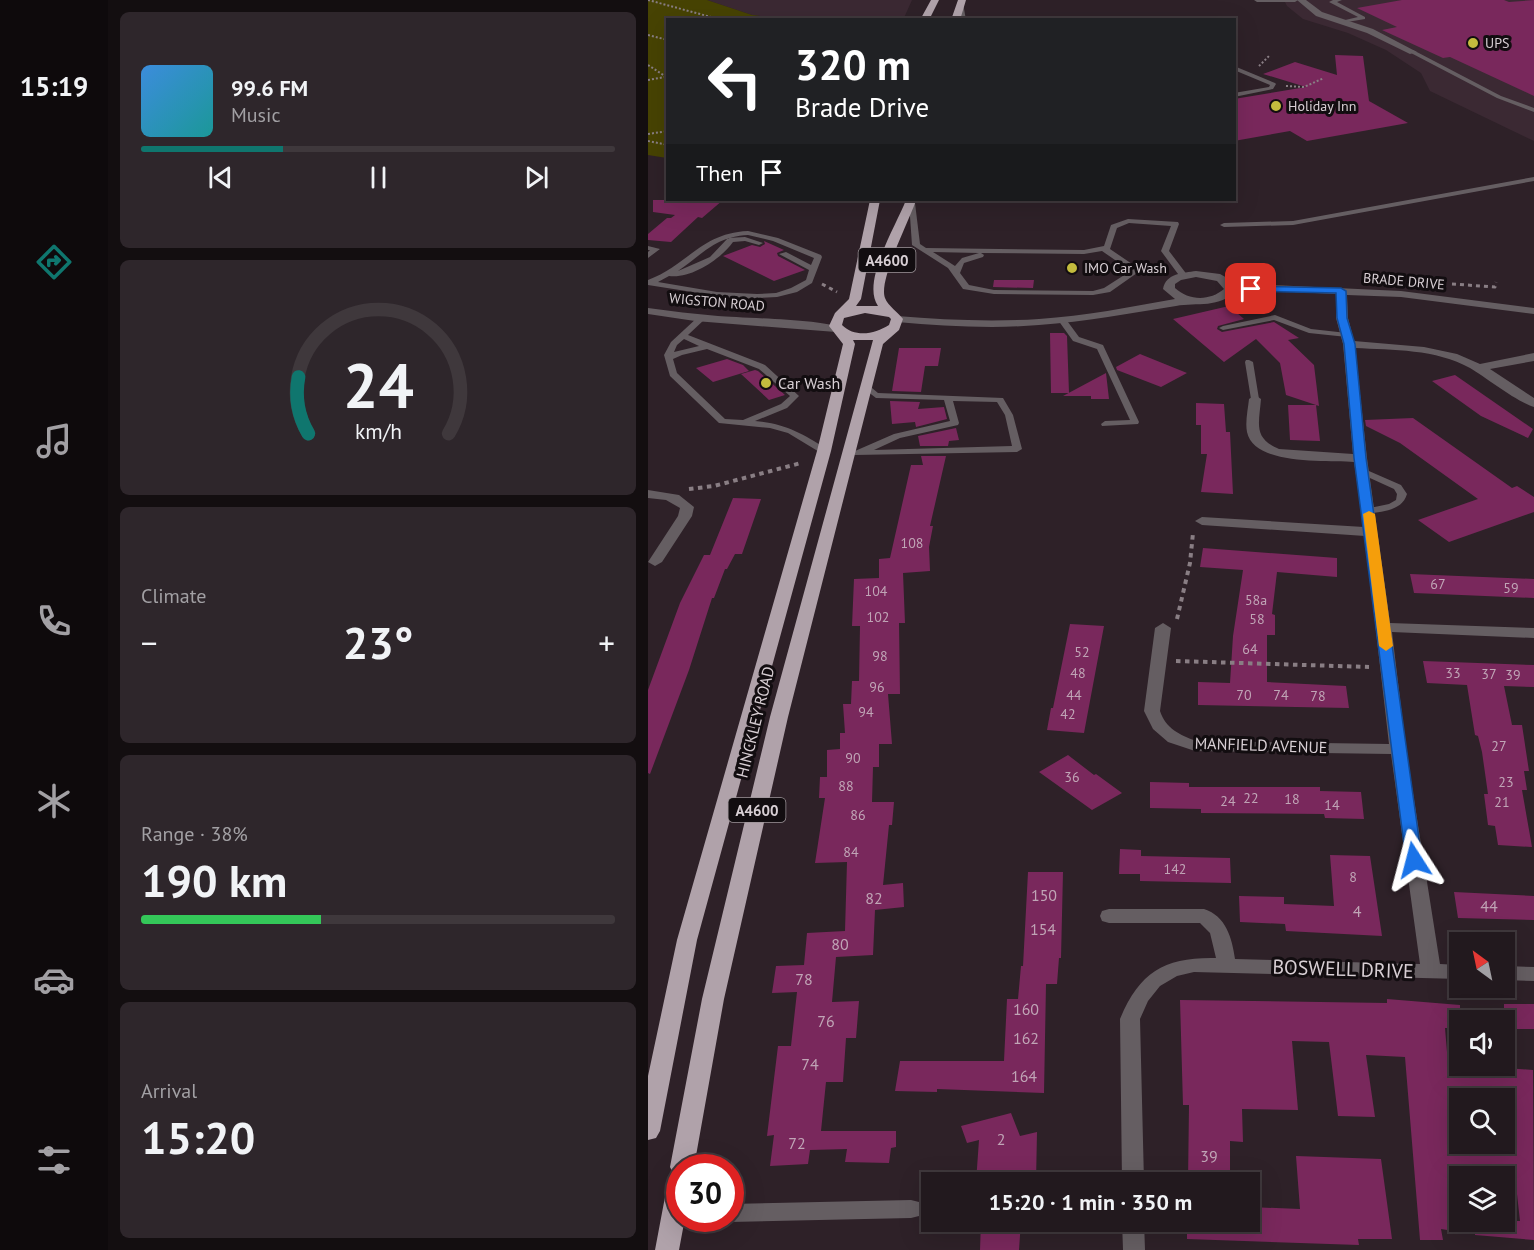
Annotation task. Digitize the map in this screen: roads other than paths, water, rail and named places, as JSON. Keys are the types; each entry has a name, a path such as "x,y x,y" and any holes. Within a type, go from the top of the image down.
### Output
{"highway":[{"path":"925,18 935,0"},
{"path":"957,18 961,2"},
{"name":"A4600","path":"840,323 855,299 875,201"},
{"name":"A4600","path":"894,322 879,298 877,284 911,201"},
{"path":"866,308 882,310 894,322 867,336 840,323 866,308"},
{"name":"HINCKLEY ROAD","path":"684,1154 713,999 778,717 853,456 866,386 877,343 894,322"},
{"name":"HINCKLEY ROAD","path":"648,1131 687,940 822,457 849,344 840,323"},
{"path":"667,1250 672,1232"}],"street":[{"path":"1301,0 1314,11 1370,31 1413,52"},
{"path":"894,322 1004,324 1062,320 1189,300 1218,299 1228,286 1207,275 1184,276 1170,283 1168,289 1173,295 1189,300"},
{"name":"BRADE DRIVE","path":"1228,286 1435,297 1534,311"},
{"path":"1341,291 1342,318 1348,340 1361,464 1372,532 1398,749 1431,971"},
{"path":"1137,309 1173,295"},
{"name":"WIGSTON ROAD","path":"648,311 701,319 840,323"},
{"path":"1348,340 1428,351 1466,362 1534,403"},
{"path":"1478,368 1534,357"},
{"path":"1256,399 1252,435 1256,442 1264,448 1277,453 1361,464"},
{"path":"648,494 668,496 682,502 687,507 685,516 655,562"},
{"path":"1202,521 1372,532"},
{"path":"1383,627 1534,633"},
{"name":"MANFIELD AVENUE","path":"1163,628 1152,711 1155,724 1165,734 1195,746 1398,749"},
{"path":"1109,916 1204,916 1213,921 1220,931 1224,943 1226,966"},
{"name":"BOSWELL DRIVE","path":"1132,1172 1130,1019 1137,1000 1149,984 1164,972 1194,965 1449,972"},
{"path":"1515,973 1534,974"},
{"path":"744,1213 911,1209"},
{"path":"1133,1232 1134,1250"}],"lane":[{"path":"1257,0 1295,0"},
{"path":"1339,0 1332,2 1363,18 1343,22"},
{"path":"961,2 963,18"},
{"path":"1413,52 1499,97 1534,110"},
{"path":"1236,69 1268,80 1273,85 1265,90 1236,95"},
{"path":"1224,225 1293,223 1534,179"},
{"path":"911,201 916,245 946,262 957,272 966,287 994,292 1076,293 1107,290 1133,273 1132,268 1104,249"},
{"path":"925,250 1084,252 1104,249 1110,244 1111,231 1120,224 1140,221 1174,224 1165,251 1184,276"},
{"path":"738,231 773,239 818,257 809,281 803,286 774,295 728,296 650,283 713,242 738,231"},
{"path":"663,276 696,268 719,255 731,240 745,239 759,243"},
{"path":"648,248 656,249 648,256"},
{"path":"957,272 957,267 967,258 998,252"},
{"path":"783,254 814,270"},
{"path":"1222,328 1275,317 1309,331 1348,340"},
{"path":"701,319 674,344 668,358 673,374 722,421 771,425 791,431 822,457"},
{"path":"1062,320 1076,339 1100,347 1135,422 1105,423"},
{"path":"682,336 762,367 795,396 784,406 743,422"},
{"path":"668,358 708,346"},
{"path":"1249,362 1256,399"},
{"path":"853,456 1017,449 1009,415 1000,400 880,396 866,386"},
{"path":"853,456 897,436 955,423 948,398"},
{"path":"1361,464 1398,487 1402,494 1400,501 1392,506 1368,511"}],"place":[{"name":"UPS","path":"1473,43"},
{"name":"Holiday Inn","path":"1276,106"},
{"name":"IMO Car Wash","path":"1072,268"},
{"name":"Car Wash","path":"766,383"}]}
